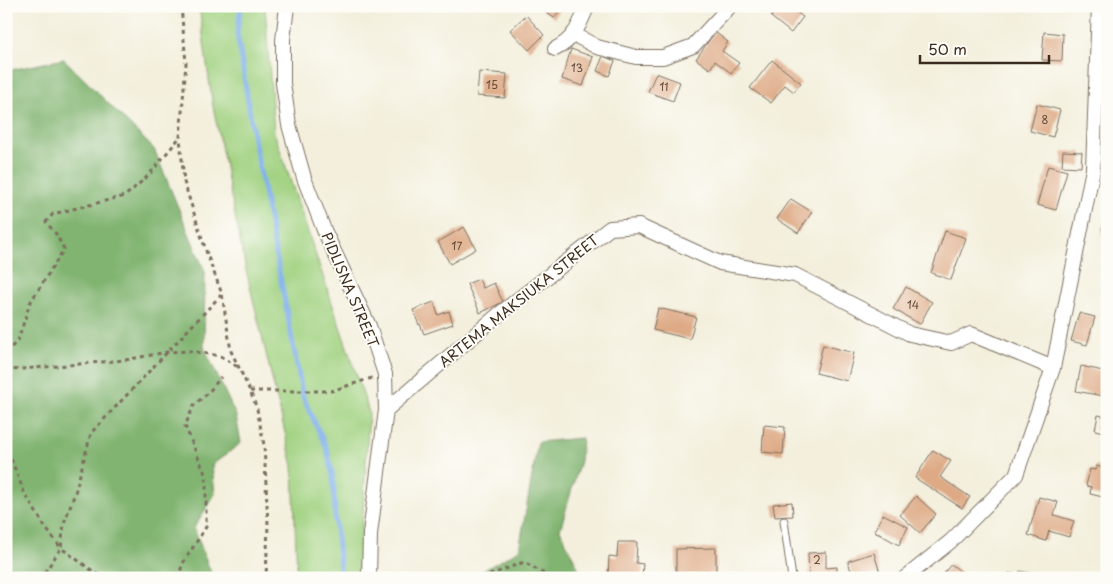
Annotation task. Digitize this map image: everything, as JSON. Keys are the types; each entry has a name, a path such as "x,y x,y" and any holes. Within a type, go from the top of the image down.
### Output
{"street":[{"name":"PIDLISNA STREET","path":"287,6 283,40 283,83 289,125 304,178 324,230 368,326 384,374 386,410 370,534 369,578"},
{"path":"573,34 597,47 636,56 663,57 693,46 730,6"},
{"path":"904,578 952,541 1016,475 1053,368 1093,169 1099,6"},
{"path":"555,49 564,44 578,29 587,7"},
{"name":"ARTEMA MAKSIUKA STREET","path":"386,410 498,315 610,228 639,226 720,263 794,275 910,334 951,343 971,334 1053,368"}],"lane":[{"path":"784,521 792,578"}],"path":[{"path":"181,6 186,63 180,137 184,182 222,294 231,351 257,409 264,446 268,524 266,578"},
{"path":"6,353 18,340 30,303 64,249 56,234 46,222 53,214 125,196 148,176 180,137"},
{"path":"41,578 61,548 64,522 75,493 91,432 222,294"},
{"path":"6,368 11,370 125,360 167,352 191,351 220,356 239,368"},
{"path":"250,391 331,390 384,374"},
{"path":"178,578 183,563 206,526 206,476 185,426 194,405 208,393 221,376"},
{"path":"6,444 24,492 45,527 61,548 101,576 114,578"},
{"path":"482,578 524,562 551,578"}],"green space":[{"path":"199,6 265,6 274,132 369,412 359,578 297,578 293,466 246,270 212,101"},
{"path":"64,59 154,149 205,272 204,347 236,416 241,443 212,465 215,494 194,528 213,578 6,578 6,71"},
{"path":"582,438 580,461 560,530 583,578 470,578 519,550 538,442"}],"building":[{"path":"537,6 563,6 554,18"},
{"path":"618,6 634,6 633,11"},
{"path":"779,6 788,6 803,17 791,33 771,17"},
{"path":"526,15 544,35 529,50 510,30"},
{"path":"715,32 728,42 722,51 739,63 731,73 715,61 710,69 696,59"},
{"path":"1044,32 1063,34 1062,61 1042,60"},
{"path":"571,49 593,57 583,86 562,79"},
{"path":"603,56 615,61 609,76 597,71"},
{"path":"772,60 801,83 794,92 785,85 771,103 750,88"},
{"path":"479,72 507,74 505,98 477,96"},
{"path":"656,73 680,82 673,101 648,92"},
{"path":"1037,104 1060,110 1053,137 1030,131"},
{"path":"1063,151 1082,152 1081,167 1062,166"},
{"path":"1048,166 1067,171 1056,210 1037,205"},
{"path":"791,199 812,212 798,233 777,219"},
{"path":"1107,226 1107,243 1104,243 1102,227"},
{"path":"464,227 476,249 450,264 438,242"},
{"path":"945,231 966,238 951,280 931,273"},
{"path":"479,279 483,288 494,283 503,302 480,313 467,284"},
{"path":"906,287 932,302 920,324 893,309"},
{"path":"434,302 438,315 449,311 453,324 424,334 413,310"},
{"path":"658,308 696,317 690,339 653,330"},
{"path":"1079,313 1095,317 1087,345 1071,341"},
{"path":"823,345 854,353 847,381 816,373"},
{"path":"1081,366 1107,372 1103,396 1076,391"},
{"path":"1098,415 1107,417 1107,433 1095,430"},
{"path":"764,425 785,427 783,454 762,452"},
{"path":"933,450 951,461 940,477 970,497 962,508 915,478"},
{"path":"1096,466 1107,469 1107,498 1090,494 1091,487 1086,486 1090,469 1095,470"},
{"path":"916,496 936,514 920,533 900,515"},
{"path":"1039,497 1058,502 1054,515 1074,521 1069,537 1049,531 1046,541 1028,535"},
{"path":"792,502 793,516 775,517 773,504"},
{"path":"883,514 908,527 899,545 874,531"},
{"path":"618,542 637,542 636,563 643,564 642,577 608,578 609,556 617,557"},
{"path":"716,548 716,574 676,575 676,549"},
{"path":"826,552 826,568 837,567 837,578 809,578 808,553"},
{"path":"874,553 880,573 863,578 853,578 848,561"},
{"path":"951,564 969,578 945,578 942,576"},
{"path":"1020,571 1052,578 1008,578 1009,573 1019,575"}],"waterway":[{"path":"241,6 237,33 254,139 303,397 327,449 333,477 341,578"}]}
